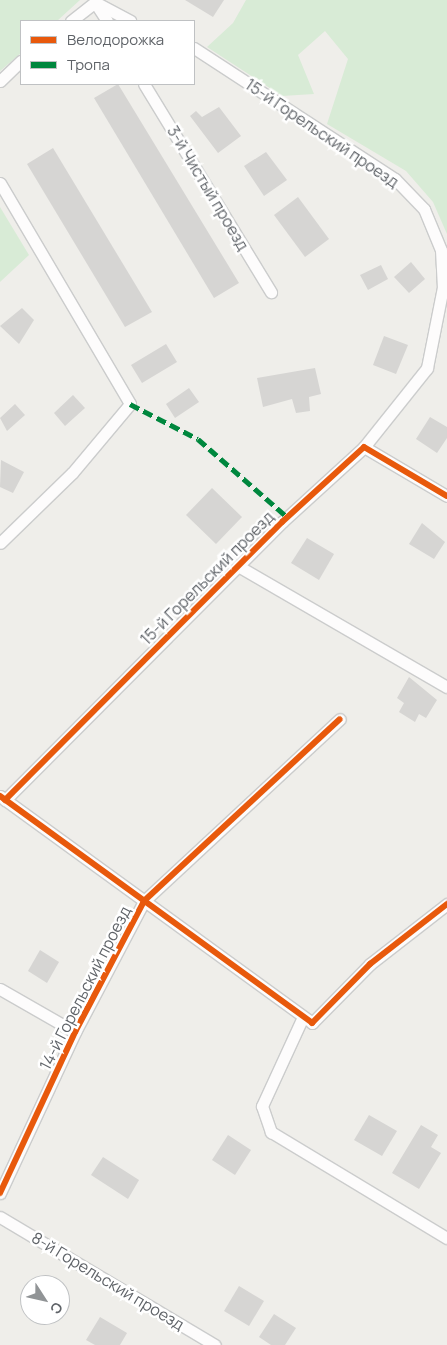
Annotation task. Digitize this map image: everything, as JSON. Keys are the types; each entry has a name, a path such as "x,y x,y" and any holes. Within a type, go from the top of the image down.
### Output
{"street":[{"path":"72,20 94,1"},
{"path":"94,1 105,20"},
{"path":"94,1 128,20"},
{"name":"15-й Горельский проезд","path":"2,798 238,566 364,447 427,368 442,287 444,251 424,209 395,179 195,49"},
{"path":"0,81 20,62"},
{"name":"3-й Чистый проезд","path":"145,85 271,292"},
{"path":"0,183 130,404 72,473 0,543"},
{"path":"364,447 447,496"},
{"name":"15-й Горельский проезд","path":"238,566 447,688"},
{"name":"14-й Горельский проезд","path":"0,1193 75,1032 144,901 340,719"},
{"path":"2,798 302,1019 312,1023 370,964 447,904"},
{"path":"0,989 75,1032"},
{"path":"302,1019 262,1106 270,1132 447,1238"},
{"name":"8-й Горельский проезд","path":"0,1217 216,1345"}],"green space":[{"path":"0,0 80,0 58,20 20,20 20,54 0,71"},
{"path":"246,0 447,0 447,234 433,202 406,171 327,124 348,59 325,31 298,55 314,94 282,96 207,47 233,23"},
{"path":"0,207 29,255 0,282"}],"building":[{"path":"185,0 224,0 213,17"},
{"path":"119,85 239,283 214,298 94,98"},
{"path":"219,107 241,136 218,153 190,116 196,111 202,117"},
{"path":"53,148 152,312 125,327 27,164"},
{"path":"266,152 287,180 264,196 244,166"},
{"path":"298,197 329,239 305,257 274,215"},
{"path":"411,262 425,279 409,293 394,277"},
{"path":"381,265 388,279 368,290 360,275"},
{"path":"22,308 34,320 19,344 0,326"},
{"path":"384,336 408,345 396,374 373,365"},
{"path":"166,344 177,362 142,383 131,365"},
{"path":"315,368 321,394 309,397 310,411 296,413 292,399 263,407 257,378"},
{"path":"189,388 199,402 175,418 166,404"},
{"path":"73,395 85,408 65,426 54,413"},
{"path":"15,404 25,415 7,431 0,418"},
{"path":"430,417 447,427 447,438 437,453 416,439"},
{"path":"1,460 24,472 13,493 0,487"},
{"path":"212,488 242,517 216,544 186,515"},
{"path":"422,523 445,542 434,559 409,544"},
{"path":"307,538 334,554 319,580 291,563"},
{"path":"409,677 437,700 426,718 419,714 415,722 399,712 404,703 397,698"},
{"path":"40,950 59,962 47,983 28,971"},
{"path":"369,1115 397,1131 382,1156 354,1140"},
{"path":"421,1125 438,1135 431,1147 441,1153 419,1189 392,1173"},
{"path":"228,1135 251,1150 235,1175 212,1160"},
{"path":"103,1157 139,1180 128,1199 91,1175"},
{"path":"239,1286 264,1301 249,1326 224,1311"},
{"path":"274,1314 296,1328 285,1345 271,1345 259,1337"},
{"path":"100,1317 127,1333 120,1345 95,1345 86,1340"}],"marked path":[{"path":"130,404 198,439 287,517"}],"cycle path":[{"path":"5,800 282,522 364,447 447,496"},
{"path":"0,1193 75,1032 144,901 340,719"},
{"path":"0,796 312,1023 370,964 447,904"}]}
